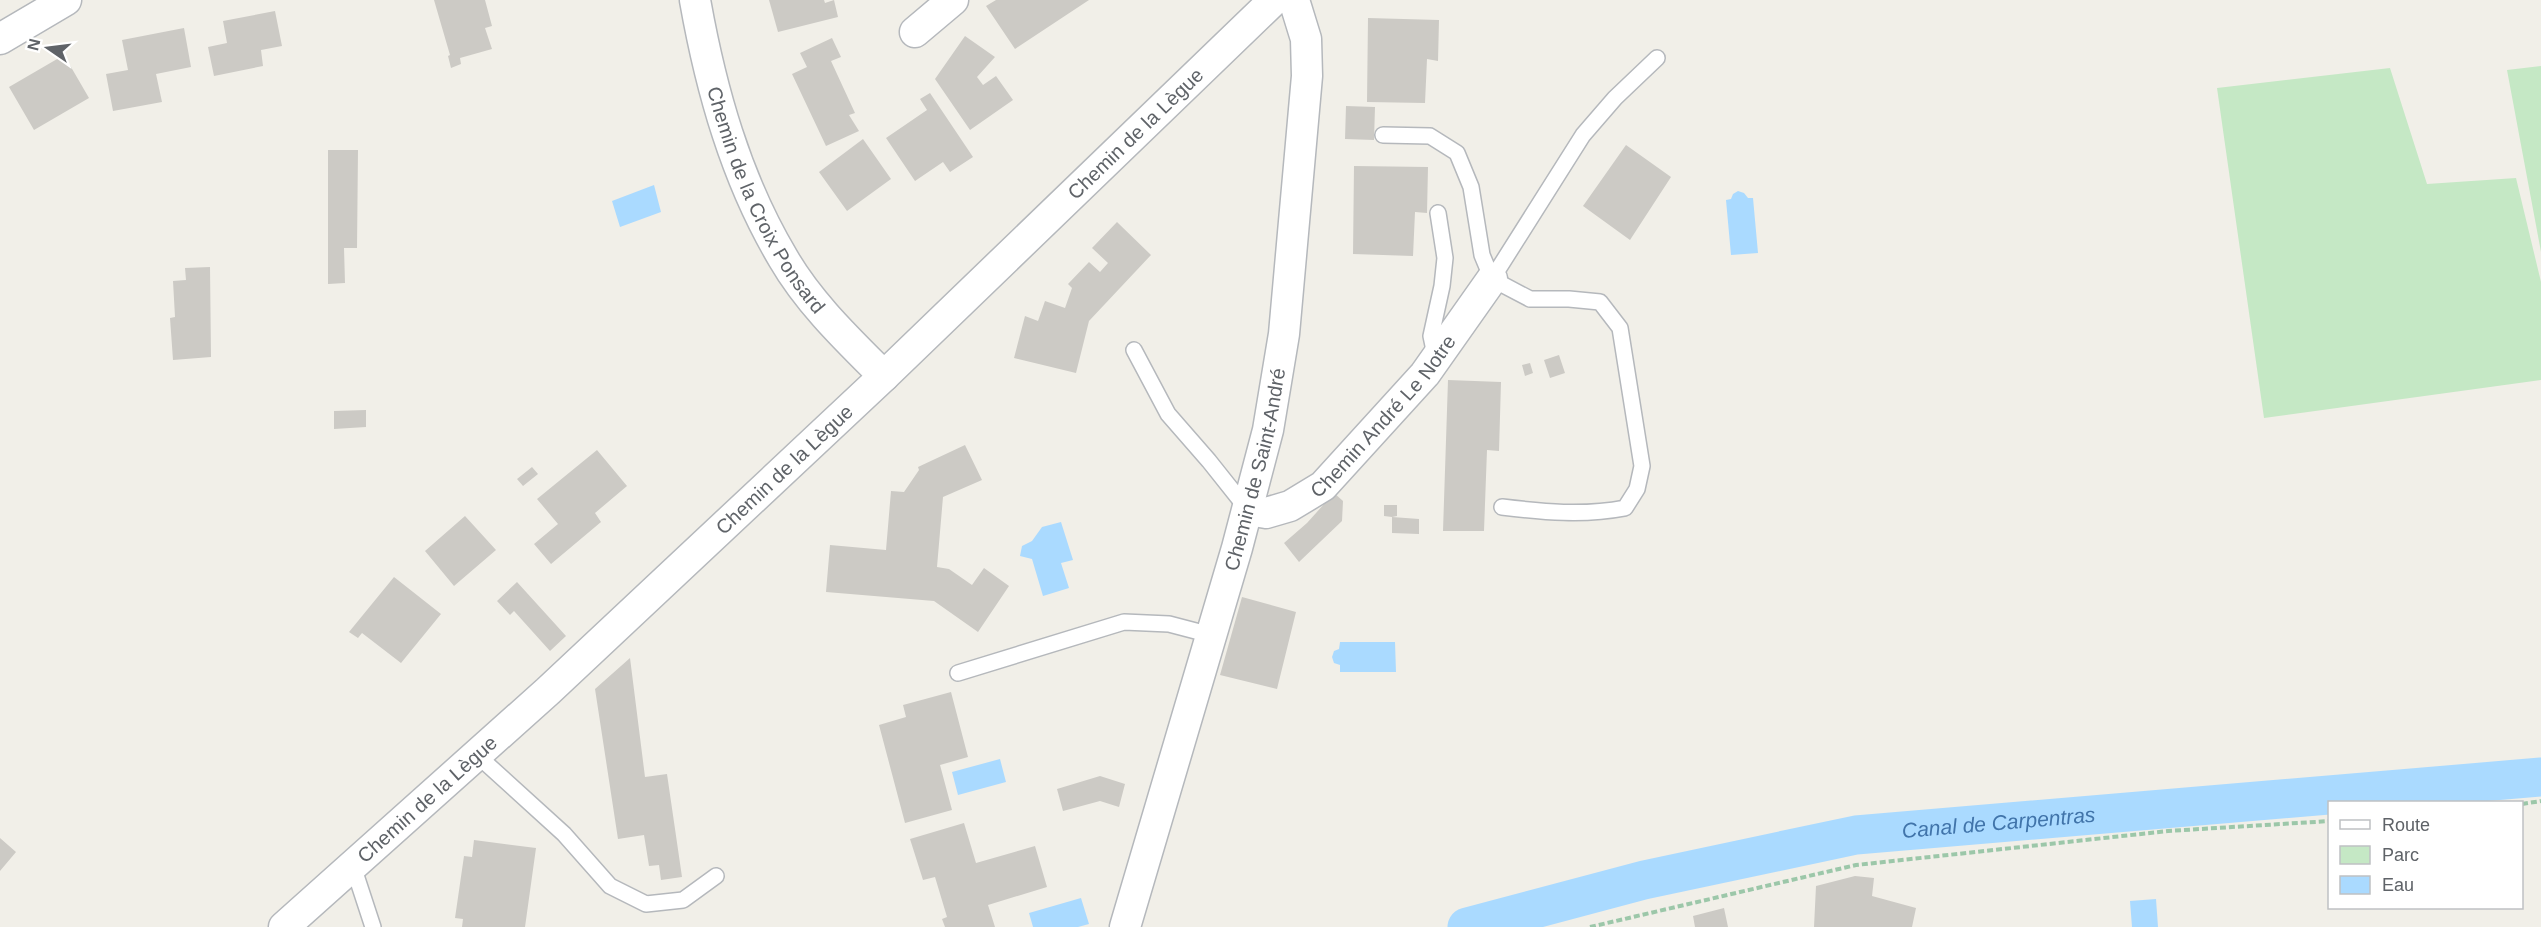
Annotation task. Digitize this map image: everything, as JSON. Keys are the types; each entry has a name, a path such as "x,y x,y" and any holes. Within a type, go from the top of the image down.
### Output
{"street":[{"path":"0,39 66,0"},
{"name":"Chemin de la Croix Ponsard","path":"695,0 706,62 728,139 783,259 811,299 884,376"},
{"path":"915,32 953,0"},
{"name":"Chemin de la Lègue","path":"284,927 477,755 884,376 1274,0"},
{"name":"Chemin de Saint-André","path":"1125,927 1248,510 1268,430 1284,334 1307,76 1306,39 1294,0"},
{"name":"Chemin André Le Notre","path":"1248,510 1266,513 1290,506 1323,486 1436,360 1492,279"}],"lane":[{"path":"1492,279 1583,135 1615,98 1658,58"},
{"path":"1383,135 1430,136 1457,153 1471,187 1482,255 1492,279 1530,299 1600,302 1620,328 1642,466 1637,489 1625,508 1601,513 1563,513 1502,507"},
{"path":"1436,360 1431,336 1442,286 1445,258 1438,213"},
{"path":"1134,350 1168,414 1248,510"},
{"path":"958,673 1124,622 1169,624 1211,634"},
{"path":"477,755 564,834 610,886 646,904 683,900 716,876"},
{"path":"353,866 373,927"}],"path":[{"path":"2523,804 2541,801"},
{"path":"1590,927 1856,865 2168,831 2328,821"}],"green space":[{"path":"2541,66 2541,252 2507,70"},
{"path":"2390,68 2427,184 2516,178 2541,282 2541,380 2264,418 2217,88"}],"water":[{"path":"654,185 661,212 620,227 612,201"},
{"path":"1738,191 1744,193 1748,198 1753,198 1758,253 1731,255 1726,200 1731,199"},
{"path":"1061,522 1073,560 1061,563 1069,588 1043,596 1032,559 1020,556 1022,546 1032,541 1042,527"},
{"path":"1340,642 1395,642 1396,672 1340,672 1340,665 1334,663 1332,657 1334,651 1339,649"},
{"path":"1000,759 1006,782 958,795 952,772"},
{"path":"1081,898 1089,924 1078,927 1033,927 1029,913"},
{"path":"2156,899 2158,927 2132,927 2130,901"}],"building":[{"path":"434,0 485,0 492,26 485,28 492,49 460,58 461,64 451,68 448,56 450,55"},
{"path":"769,0 824,0 825,3 834,0 838,17 778,32"},
{"path":"996,0 1089,0 1015,49 986,6"},
{"path":"275,11 282,46 261,50 263,66 214,76 208,47 227,43 223,21"},
{"path":"1368,18 1439,20 1438,61 1427,59 1425,103 1367,102"},
{"path":"184,28 191,67 156,74 162,102 113,111 106,74 128,70 122,40"},
{"path":"965,36 995,57 977,77 983,85 996,76 1013,100 970,130 935,79"},
{"path":"832,38 841,57 831,61 855,113 849,115 859,131 826,146 792,74 807,67 800,53"},
{"path":"64,55 89,98 34,130 9,87"},
{"path":"930,93 973,157 950,172 943,162 915,181 886,138 927,110 920,99"},
{"path":"1346,106 1375,107 1374,140 1345,139"},
{"path":"863,139 891,179 847,211 819,172"},
{"path":"1626,145 1671,177 1630,240 1583,206"},
{"path":"328,150 358,150 357,248 344,248 345,283 328,284"},
{"path":"1354,166 1428,167 1427,213 1415,212 1413,256 1353,254"},
{"path":"1117,222 1151,255 1089,321 1076,373 1014,358 1025,316 1038,321 1045,301 1065,308 1072,288 1068,284 1089,262 1100,272 1108,263 1092,248"},
{"path":"210,267 211,357 173,360 170,318 175,317 173,281 186,280 185,268"},
{"path":"1559,355 1565,373 1550,378 1544,360"},
{"path":"1530,363 1533,373 1525,376 1522,365"},
{"path":"1448,380 1501,382 1499,451 1487,450 1484,531 1443,531"},
{"path":"366,410 366,427 334,429 334,411"},
{"path":"965,445 982,480 943,497 937,567 949,569 972,585 984,568 1009,586 978,632 934,601 826,592 830,545 886,550 891,491 904,492 919,470 918,467"},
{"path":"597,450 627,486 595,513 601,522 551,564 534,544 558,524 537,499"},
{"path":"532,467 538,474 523,486 517,479"},
{"path":"1334,493 1343,501 1342,521 1299,562 1284,543 1307,523"},
{"path":"1384,505 1397,505 1397,516 1384,516"},
{"path":"465,516 496,550 454,586 425,551"},
{"path":"1392,517 1419,519 1419,534 1392,533"},
{"path":"394,577 441,614 401,663 362,633 358,638 349,632"},
{"path":"517,582 566,636 550,651 514,611 510,615 497,601"},
{"path":"1242,597 1296,612 1277,689 1220,675"},
{"path":"630,658 645,777 667,774 682,877 661,880 659,865 649,866 644,835 618,839 595,689"},
{"path":"951,692 968,757 940,765 952,810 905,823 879,725 906,717 903,705"},
{"path":"1100,776 1125,784 1119,807 1100,801 1063,811 1057,789"},
{"path":"964,823 976,863 1035,846 1047,887 988,905 995,927 945,927 942,919 947,917 935,877 923,880 910,839"},
{"path":"0,838 16,852 0,871"},
{"path":"474,840 536,848 525,927 462,927 463,919 455,918 464,856 472,857"},
{"path":"1855,876 1874,878 1872,896 1916,908 1912,927 1814,927 1816,886"},
{"path":"1724,908 1728,927 1695,927 1693,916"}],"waterway":[{"name":"Canal de Carpentras","path":"1467,927 1644,880 1856,835 2541,777"}]}
